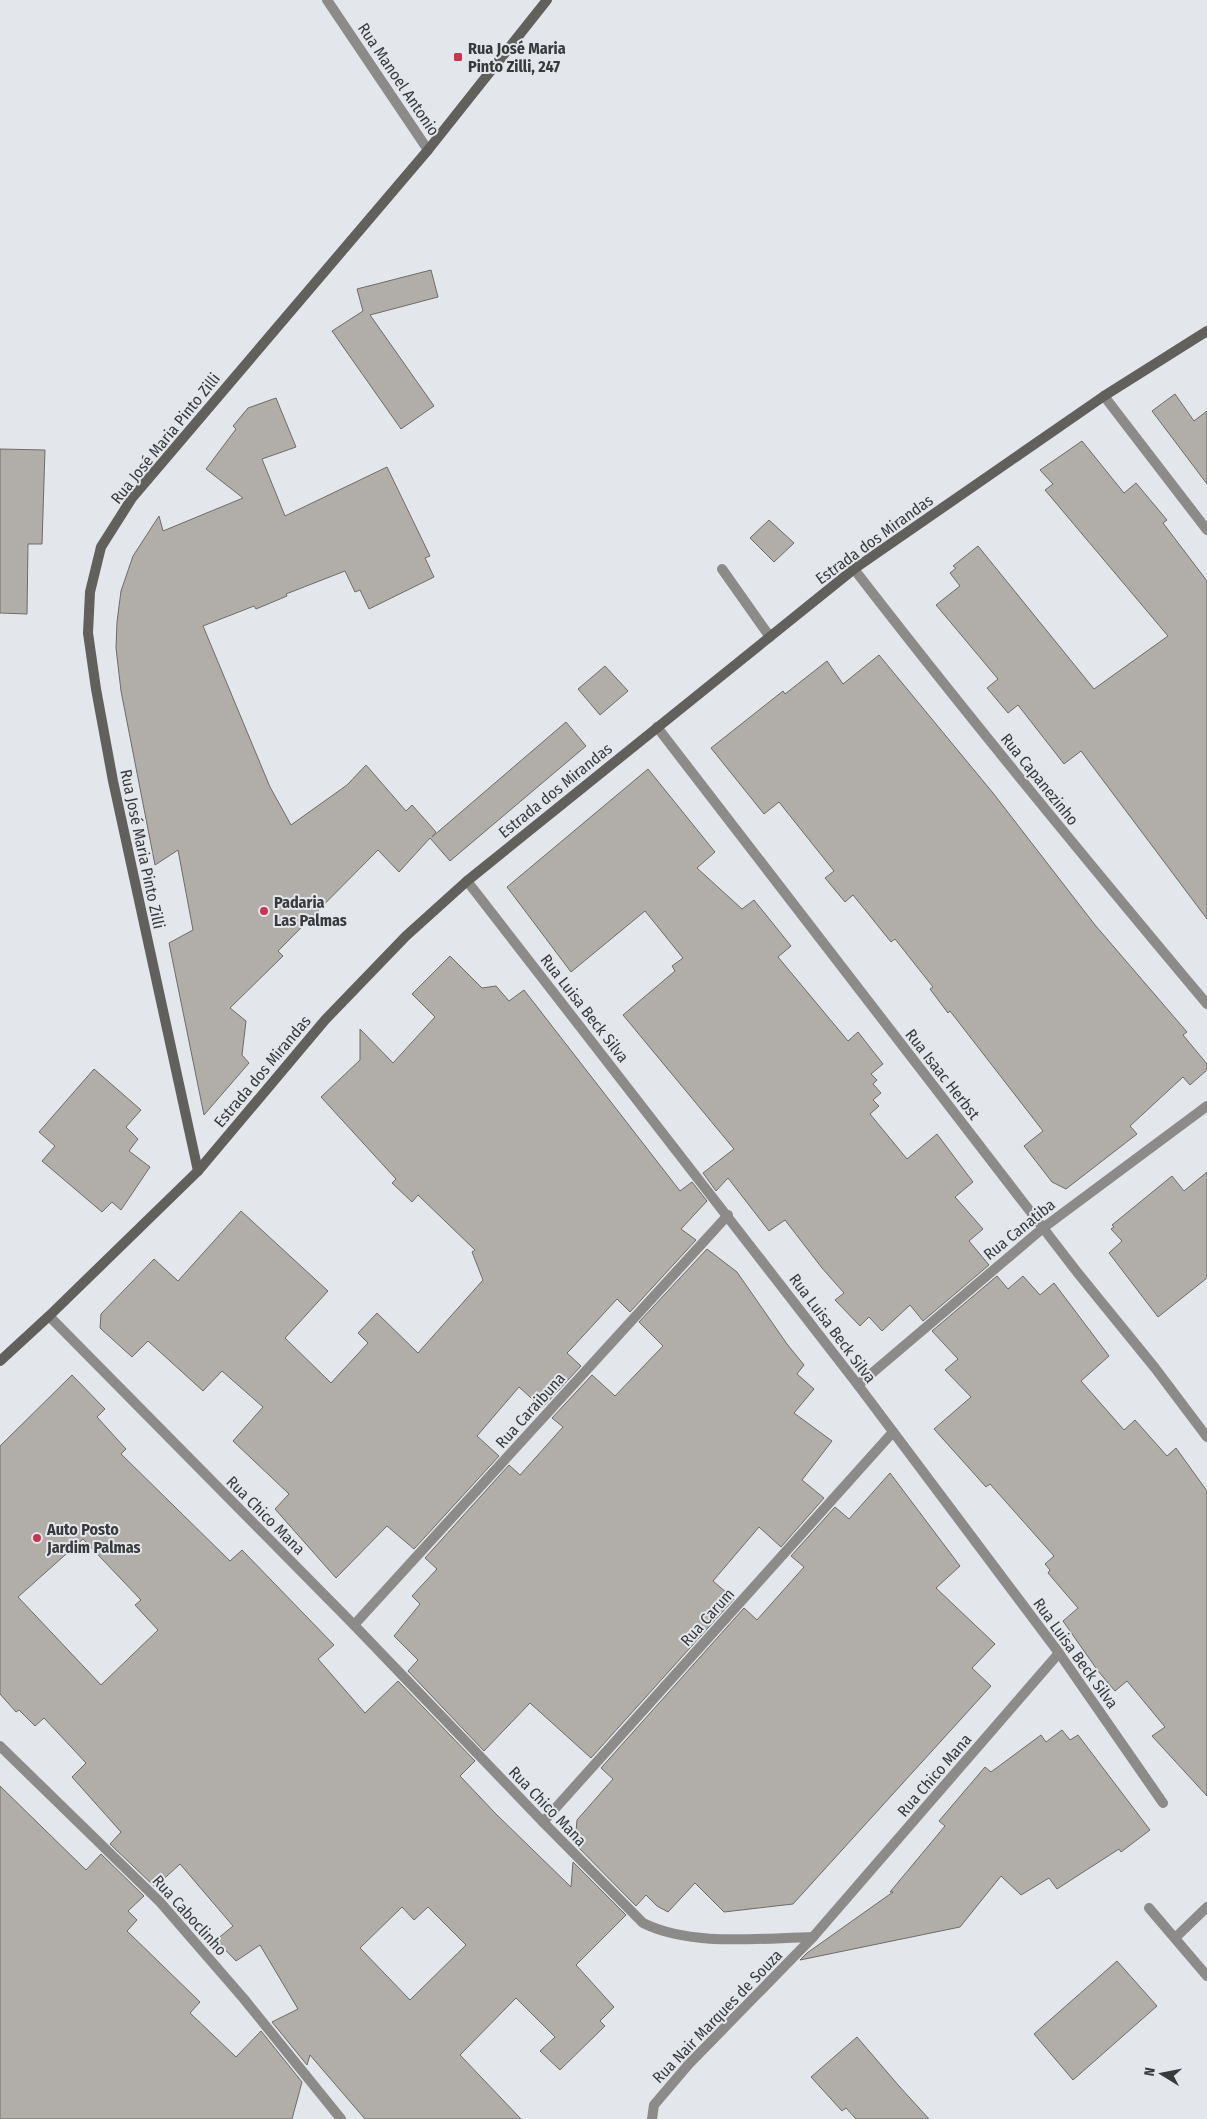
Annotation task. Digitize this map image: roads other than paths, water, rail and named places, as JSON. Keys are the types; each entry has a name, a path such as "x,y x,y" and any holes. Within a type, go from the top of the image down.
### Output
{"street":[{"name":"Rua Manoel Antonio","path":"327,0 428,150"},
{"name":"Rua José Maria Pinto Zilli","path":"198,1170 138,902 96,689 88,633 90,592 101,547 132,498 428,150 547,0"},
{"name":"Estrada dos Mirandas","path":"0,1361 49,1316 198,1170 325,1020 406,936 466,881 854,569 1104,396 1207,331"},
{"path":"1104,396 1207,530"},
{"path":"722,569 770,637"},
{"name":"Rua Capanezinho","path":"854,569 918,653 1042,806 1207,1004"},
{"name":"Rua Isaac Herbst","path":"657,727 1043,1228 1155,1368 1207,1437"},
{"name":"Rua Luisa Beck Silva","path":"466,881 858,1384 1059,1653 1163,1804"},
{"name":"Rua Canatiba","path":"858,1384 1043,1228 1207,1106"},
{"name":"Rua Caraibuna","path":"354,1625 728,1215"},
{"name":"Rua Chico Mana","path":"49,1316 354,1625 643,1923 660,1932 705,1939 813,1937 1059,1653"},
{"name":"Rua Carum","path":"543,1822 893,1432"},
{"name":"Rua Caboclinho","path":"0,1746 160,1902 238,1992 341,2119"},
{"path":"1149,1908 1207,1976"},
{"path":"1175,1938 1207,1908"},
{"name":"Rua Nair Marques de Souza","path":"652,2119 654,2105 688,2064 813,1937"}],"place":[{"name":"Rua José Maria Pinto Zilli, 247","path":"458,57"},
{"name":"Padaria Las Palmas","path":"264,911"},
{"name":"Auto Posto Jardim Palmas","path":"37,1538"}]}
